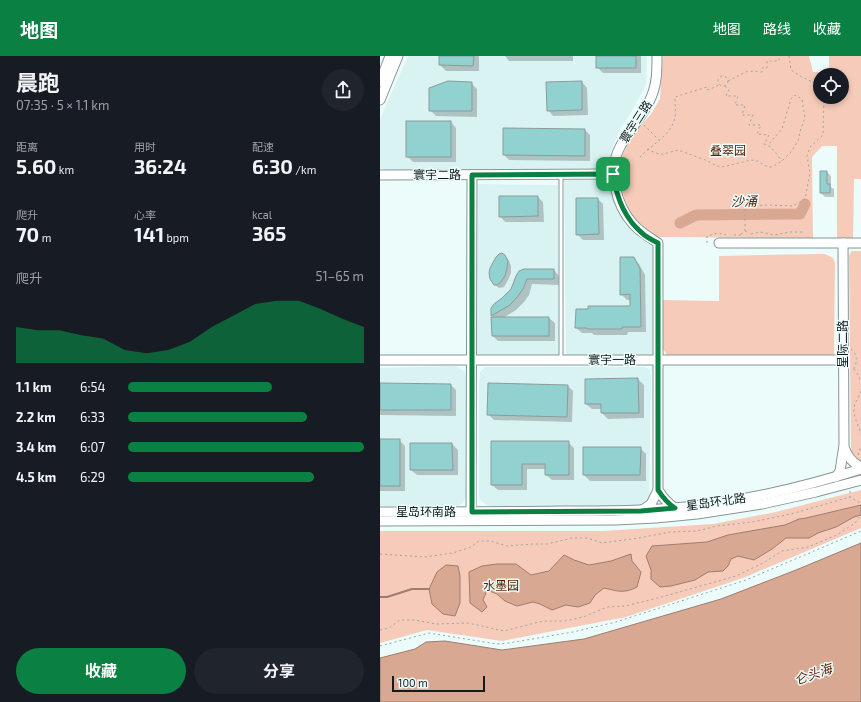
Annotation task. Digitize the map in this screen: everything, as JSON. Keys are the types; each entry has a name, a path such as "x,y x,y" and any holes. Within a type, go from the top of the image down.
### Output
{"street":[{"path":"380,82 390,56"},
{"path":"380,100 398,56"},
{"name":"寰宇三路","path":"657,56 657,76 652,95 639,120 625,137 618,149 614,162 613,174 618,196 626,215 641,232 658,243 657,360"},
{"name":"寰宇二路","path":"380,175 613,174"},
{"path":"471,517 472,175"},
{"path":"719,243 861,243"},
{"name":"星际二路","path":"836,477 840,471 844,445 843,243"},
{"name":"寰宇一路","path":"380,360 843,360"},
{"path":"641,511 651,504 658,490 657,360"},
{"name":"星际二路","path":"844,445 847,455 851,460 860,465"},
{"name":"星岛环北路","path":"471,517 641,511 705,505 790,489 836,477 860,465"},
{"name":"星岛环北路","path":"471,517 615,520 656,518 697,514 762,504 861,480"},
{"path":"658,490 668,504 675,508"},
{"name":"星岛环南路","path":"380,512 471,517"},
{"name":"星岛环南路","path":"380,521 471,517"}],"lane":[{"path":"561,174 561,360"}],"path":[{"path":"725,86 728,81 748,71 762,72 762,68 767,68 767,61 779,61 779,56"},
{"path":"789,56 791,70 813,82"},
{"path":"719,85 718,80 721,76 726,78 728,81"},
{"path":"640,157 647,149 656,144 668,131 675,118 675,97 707,87 708,90 719,85 725,86"},
{"path":"725,86 728,90 726,96 738,96 735,106 745,105 742,115 752,115 748,125 760,125 757,134 769,135 764,144 771,147 782,161"},
{"path":"647,149 658,154 665,154 678,150 720,167 751,160 758,161 768,167 772,167 782,161 791,152 798,141 805,118 802,99 795,95 791,99 782,129 768,146"},
{"path":"746,231 745,206 793,206 805,199 810,173 807,156 810,147 823,135 824,104"},
{"path":"639,120 660,140"},
{"path":"751,234 760,232 774,235 790,232 804,232"},
{"path":"850,348 855,353 856,357 854,369 850,372"},
{"path":"854,369 861,382"},
{"path":"861,391 853,411 860,427 861,434"},
{"path":"860,465 858,453 861,446"},
{"path":"850,497 850,492 853,489"},
{"path":"380,554 425,557 453,553 471,547 484,540 507,546 547,544 572,538 587,538 602,543 670,532 697,530 716,526 752,522 791,514 850,497 861,502"},
{"path":"380,630 389,628 400,620 415,620 436,624 468,623 504,631 543,621 565,621 583,618 607,607 625,606 652,600 736,576 763,563 782,551 808,547 837,535 855,523 861,515"},
{"path":"380,646 429,633 497,644 509,643 616,622 746,580 861,531"}],"shaded area":[{"path":"408,56 647,56 646,85 620,129 606,165 600,170 387,170 380,168 380,119"},
{"path":"608,177 616,210 628,226 648,244 655,246 654,355 566,356 564,178"},
{"path":"478,184 558,185 559,356 477,357"},
{"path":"455,366 464,371 467,376 466,497 462,504 456,507 380,506 380,368"},
{"path":"485,367 644,367 649,369 651,376 649,496 639,506 493,507 481,501 479,496 479,387 480,372"}],"green space":[{"name":"叠翠园","path":"663,56 809,56 813,72 813,104 849,104 849,68 829,68 829,56 861,56 861,179 854,179 853,240 837,240 837,146 822,146 812,157 813,238 659,237 638,226 625,205 620,173 622,156 633,135 651,114 660,99"},
{"path":"852,251 861,251 861,461 856,459 853,455 851,446 849,256"},
{"path":"825,254 833,258 835,263 834,354 831,357 669,358 663,349 663,300 719,301 719,256"},
{"name":"水墨园","path":"861,490 861,528 743,578 626,617 502,641 427,630 380,643 380,531 603,531 713,524 776,512"}],"water":[{"path":"861,505 861,515 854,517 836,527 818,533 809,538 786,538 754,560 738,556 731,559 728,566 723,571 708,572 695,580 671,586 660,587 651,579 651,570 646,556 652,546 707,542 728,535 785,525 799,519"},
{"name":"仑头海","path":"861,543 861,702 380,702 380,658 415,649 426,642 445,641 502,650 584,639 721,599"},
{"path":"631,554 632,561 641,572 637,587 628,591 617,591 604,588 595,595 590,603 578,607 566,605 552,610 533,602 517,606 505,601 497,594 487,590 483,600 487,607 482,612 470,603 469,572 482,566 516,564 531,575 549,571 564,555 589,565 611,561"},
{"path":"446,565 458,566 460,576 460,603 455,616 443,614 432,604 429,589 437,572"}],"building":[{"path":"439,56 474,56 473,66 439,65"},
{"path":"596,56 636,56 636,68 596,68"},
{"path":"448,81 472,82 472,111 429,111 429,88"},
{"path":"582,81 582,110 547,111 546,82"},
{"path":"406,121 451,121 451,157 406,157"},
{"path":"503,128 585,129 585,156 503,155"},
{"path":"820,171 827,171 827,184 830,184 830,193 820,193"},
{"path":"499,196 538,196 538,216 499,217"},
{"path":"576,198 598,198 599,234 576,235"},
{"path":"502,253 508,261 505,276 500,283 494,285 490,279 490,268 496,257"},
{"path":"620,257 634,257 640,269 641,327 622,327 622,329 575,328 576,309 588,309 588,306 630,306 630,294 620,295"},
{"path":"524,269 554,269 554,279 527,279 523,289 510,305 491,316 491,308 511,289 519,271"},
{"path":"491,317 549,317 549,336 492,336"},
{"path":"638,378 639,413 601,413 601,404 585,404 585,379"},
{"path":"380,383 451,384 451,410 380,410"},
{"path":"488,383 568,385 567,417 487,415"},
{"path":"380,439 400,439 400,486 380,486"},
{"path":"491,441 569,441 569,475 545,475 545,464 522,464 522,485 491,485"},
{"path":"410,443 452,443 453,470 410,470"},
{"path":"583,447 641,447 640,475 583,475"}],"waterway":[{"name":"沙涌","path":"680,223 696,215 800,214 805,204"},
{"path":"380,597 387,597 412,589 429,589"}],"route":[{"path":"613,174 618,196 626,215 641,232 658,243 658,490 668,504 675,508 641,511 472,512 472,175 613,174"}]}
